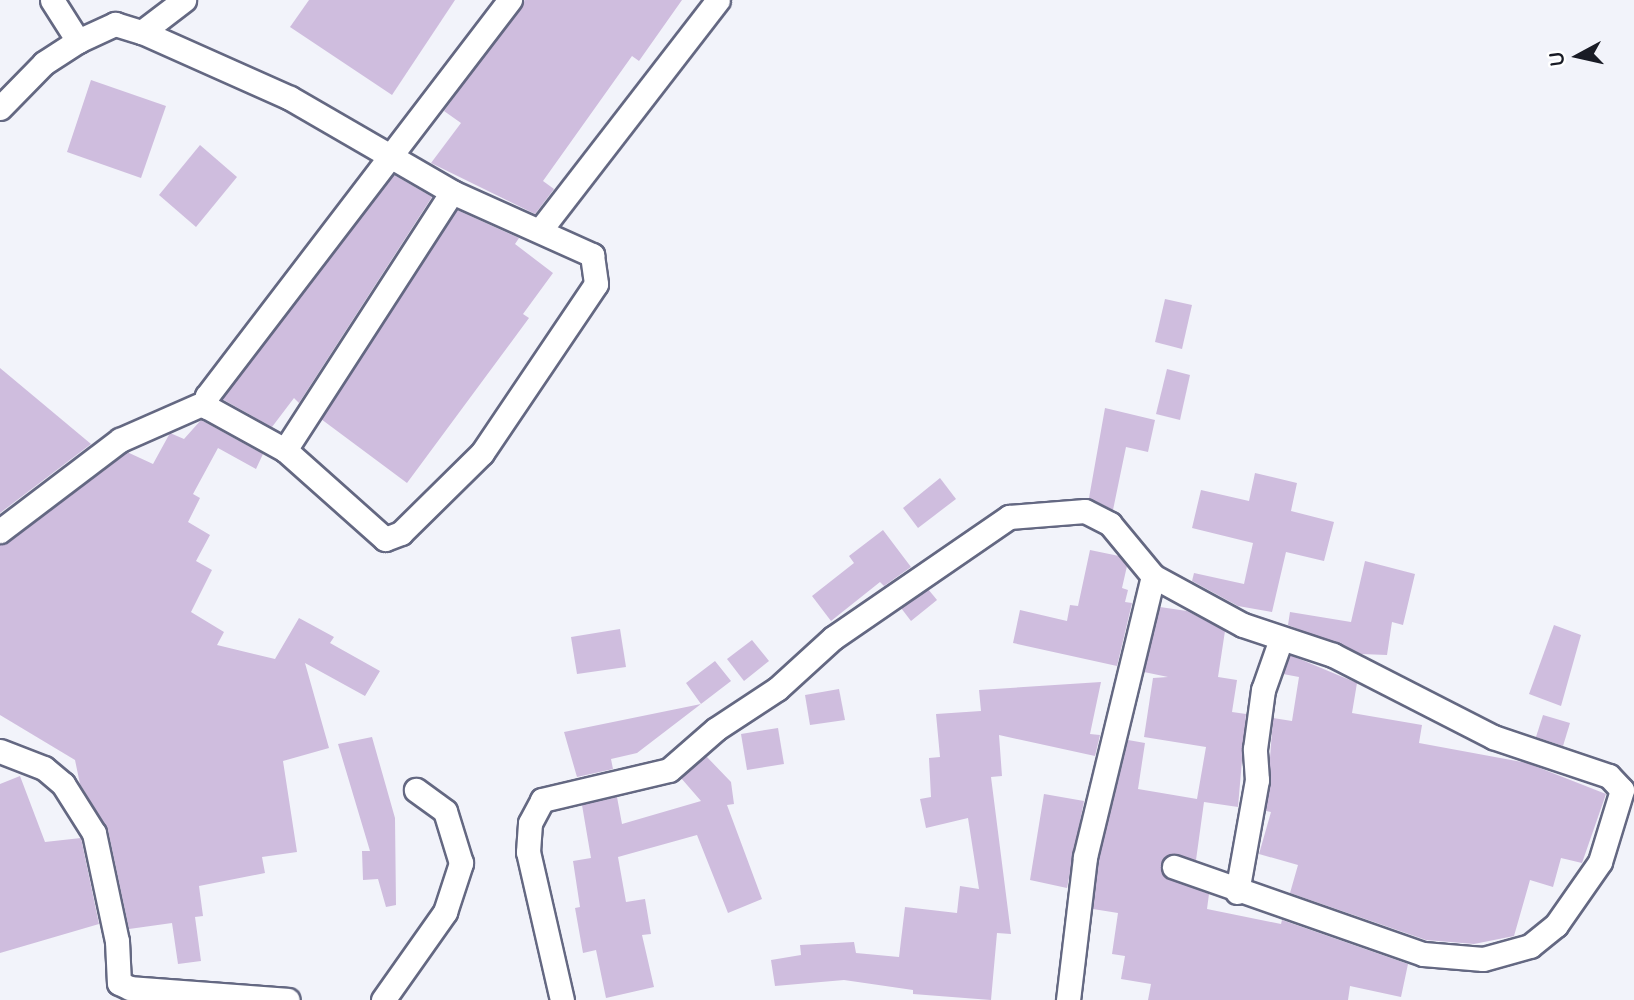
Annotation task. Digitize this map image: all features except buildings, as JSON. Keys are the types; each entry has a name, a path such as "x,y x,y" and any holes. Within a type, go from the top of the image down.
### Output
{"street":[{"path":"52,0 78,41"},
{"path":"142,32 184,0"},
{"path":"0,531 120,440 205,402 389,154 510,0"},
{"path":"541,229 718,0"},
{"path":"0,108 44,63 78,41 115,24 142,32 290,97 453,192 541,229 592,255 596,284 482,453 401,533 385,539 285,450 205,402"},
{"path":"285,450 453,192"},
{"path":"562,1000 528,852 530,823 542,800 669,770 716,729 777,689 833,638 1009,517 1085,511 1110,524 1153,576 1281,639 1333,655 1493,737 1609,776 1619,783 1622,798 1600,862 1572,904 1530,946 1503,954 1459,961 1423,954 1237,892 1174,867"},
{"path":"1068,1000 1085,857 1153,576"},
{"path":"1237,892 1257,780 1255,749 1263,690 1281,639"},
{"path":"0,751 54,776 94,833 117,941 119,983 288,1000"},
{"path":"383,1000 445,912 461,863 445,811 416,790"}]}
